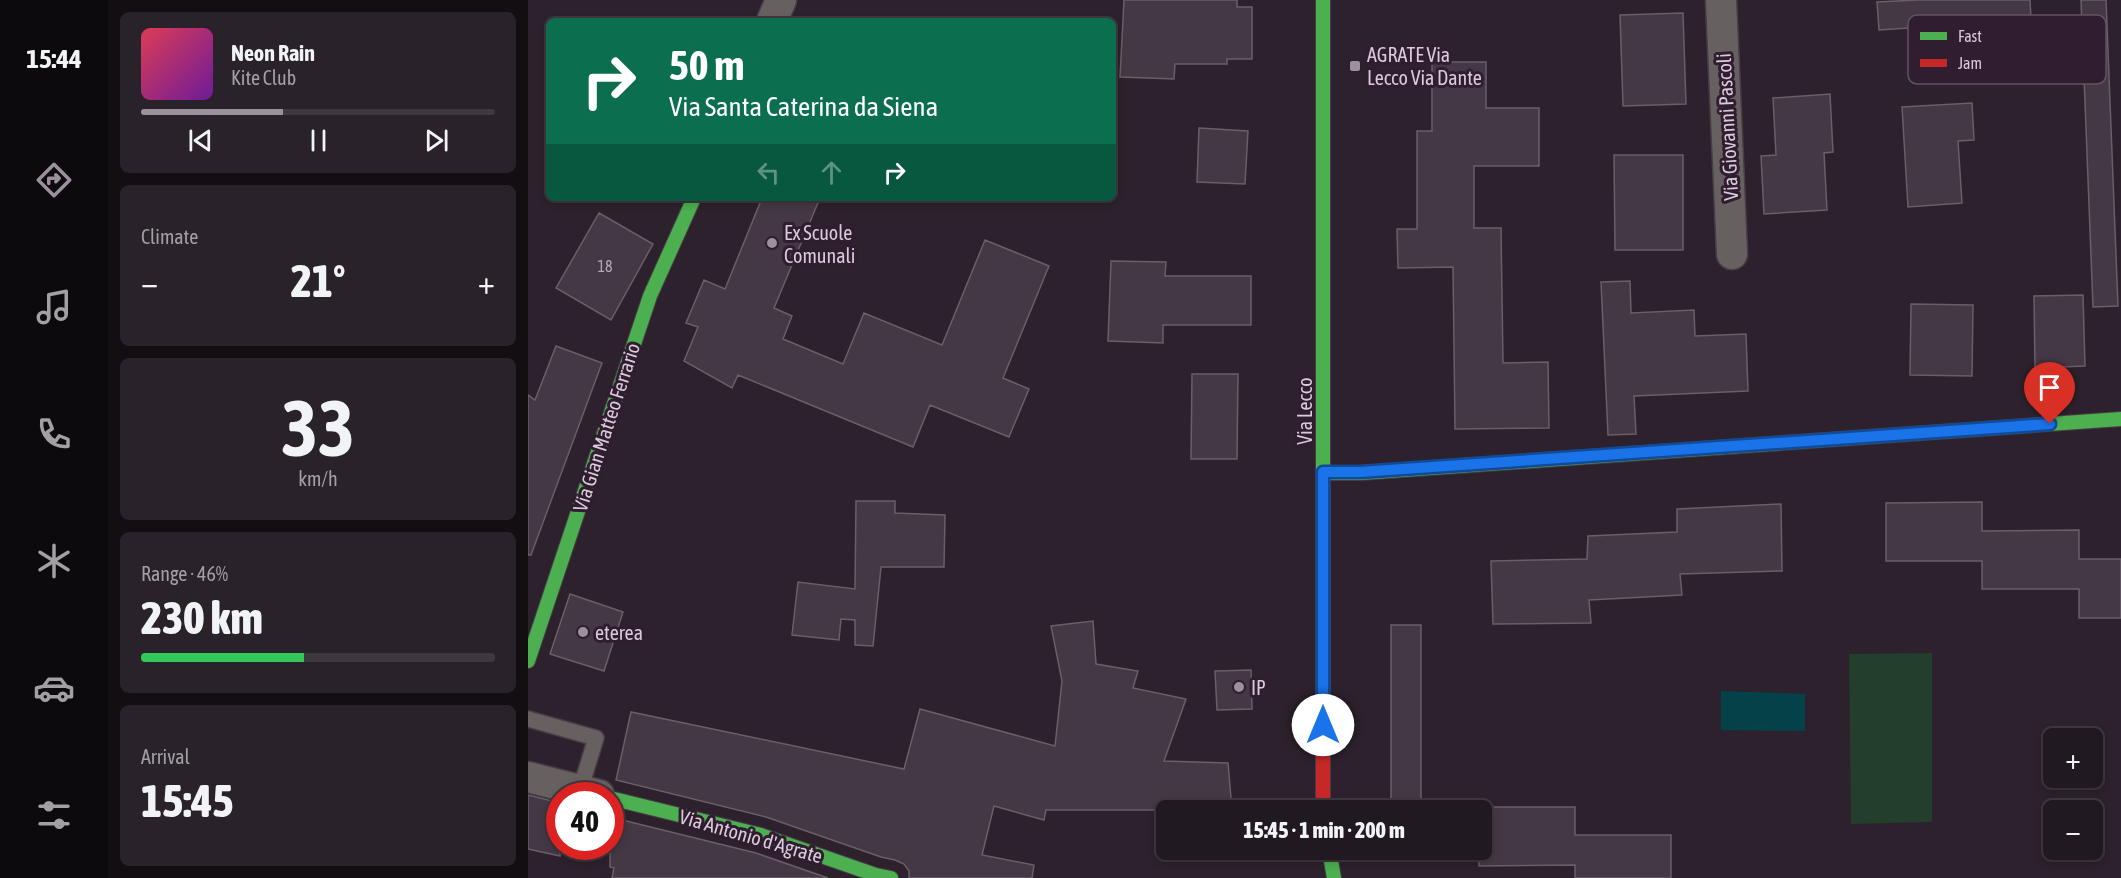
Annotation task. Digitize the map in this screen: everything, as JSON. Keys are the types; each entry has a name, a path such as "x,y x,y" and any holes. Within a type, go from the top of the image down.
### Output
{"street":[{"path":"773,18 781,0"},
{"name":"Via Giovanni Pascoli","path":"1721,0 1732,254"},
{"name":"Via Lecco","path":"1323,800 1324,4"},
{"name":"Via Gian Matteo Ferrario","path":"528,661 650,296 693,201"},
{"path":"1323,472 1372,472 2121,419"},
{"path":"528,777 547,782"},
{"name":"Via Antonio d'Agrate","path":"624,802 761,836 891,878"},
{"path":"1331,860 1334,878"}],"lane":[{"path":"528,719 596,738 591,782"}],"green space":[{"path":"1932,653 1932,822 1851,824 1849,654"}],"water":[{"path":"1721,691 1805,694 1805,731 1721,730"}],"building":[{"path":"1124,0 1237,0 1237,7 1252,7 1252,59 1227,59 1227,64 1175,64 1174,79 1120,77"},
{"path":"2030,0 2031,15 1908,15 1908,28 1879,30 1877,2"},
{"path":"2081,0 2106,0 2118,306 2093,307 2084,84 2106,84 2106,15 2082,15"},
{"path":"1683,13 1686,104 1623,106 1620,15"},
{"path":"1432,62 1486,62 1486,108 1539,108 1539,166 1474,166 1474,228 1501,228 1503,363 1548,362 1549,428 1455,429 1453,267 1398,268 1397,229 1417,229 1417,131 1432,131"},
{"path":"1830,94 1833,152 1824,153 1827,210 1764,214 1761,156 1776,155 1773,98"},
{"path":"1972,103 1974,140 1958,141 1962,203 1908,207 1902,107"},
{"path":"1199,128 1248,131 1245,184 1197,182"},
{"path":"1614,155 1683,155 1683,250 1615,250"},
{"path":"761,201 819,201 774,308 792,316 783,339 843,364 864,313 942,345 985,240 1049,266 1003,378 1029,389 1009,437 930,405 913,447 738,375 732,388 684,361 698,327 686,323 704,280 725,289"},
{"path":"599,213 653,244 611,320 556,288"},
{"path":"1111,261 1166,262 1165,276 1251,276 1251,325 1163,325 1163,343 1108,341"},
{"path":"1630,281 1631,313 1694,310 1695,336 1746,334 1748,391 1634,396 1636,434 1608,435 1601,282"},
{"path":"2083,295 2085,366 2035,368 2034,296"},
{"path":"1911,304 1973,305 1972,376 1910,375"},
{"path":"556,346 602,363 531,555 528,555 528,395 535,400"},
{"path":"1192,374 1238,374 1237,459 1191,459"},
{"path":"856,501 895,501 895,513 945,515 944,567 881,567 873,646 855,645 855,620 841,619 839,640 792,635 798,582 855,589"},
{"path":"1982,502 1982,531 2079,530 2079,559 2121,559 2121,618 2079,618 2079,589 1982,589 1982,561 1886,561 1886,503"},
{"path":"1781,504 1782,571 1680,574 1682,595 1589,600 1591,623 1493,624 1491,561 1587,559 1588,536 1677,532 1677,509"},
{"path":"570,594 623,612 604,671 550,654"},
{"path":"1093,621 1096,664 1138,671 1133,688 1186,699 1164,761 1228,763 1231,800 1156,800 1156,810 1046,810 1044,820 994,806 982,855 1034,865 1032,878 909,878 909,871 904,864 895,860 766,817 616,780 631,712 904,769 920,709 1055,746 1062,681 1051,626"},
{"path":"1391,625 1421,625 1421,800 1391,800"},
{"path":"1251,670 1252,709 1217,710 1215,671"},
{"path":"528,795 546,800 546,853 528,849"},
{"path":"1492,807 1575,807 1575,835 1671,835 1671,878 1575,878 1575,865 1479,866 1479,860 1492,860"},
{"path":"624,820 756,853 828,878 612,878 614,868 610,867 610,860 624,860"}],"traffic: fast":[{"path":"1323,0 1323,524"},
{"path":"528,661 650,296 693,201"},
{"path":"1323,473 1360,473 2121,419"},
{"path":"624,801 761,835 876,875 891,878"},
{"path":"1331,860 1334,878"}],"traffic: jam":[{"path":"1323,524 1323,800"}],"place":[{"name":"AGRATE Via Lecco Via Dante","path":"1355,66"},
{"name":"Ex Scuole Comunali","path":"772,243"},
{"name":"eterea","path":"583,632"},
{"name":"IP","path":"1239,687"}],"route":[{"path":"1323,725 1323,472 1360,472 2050,424"}]}
